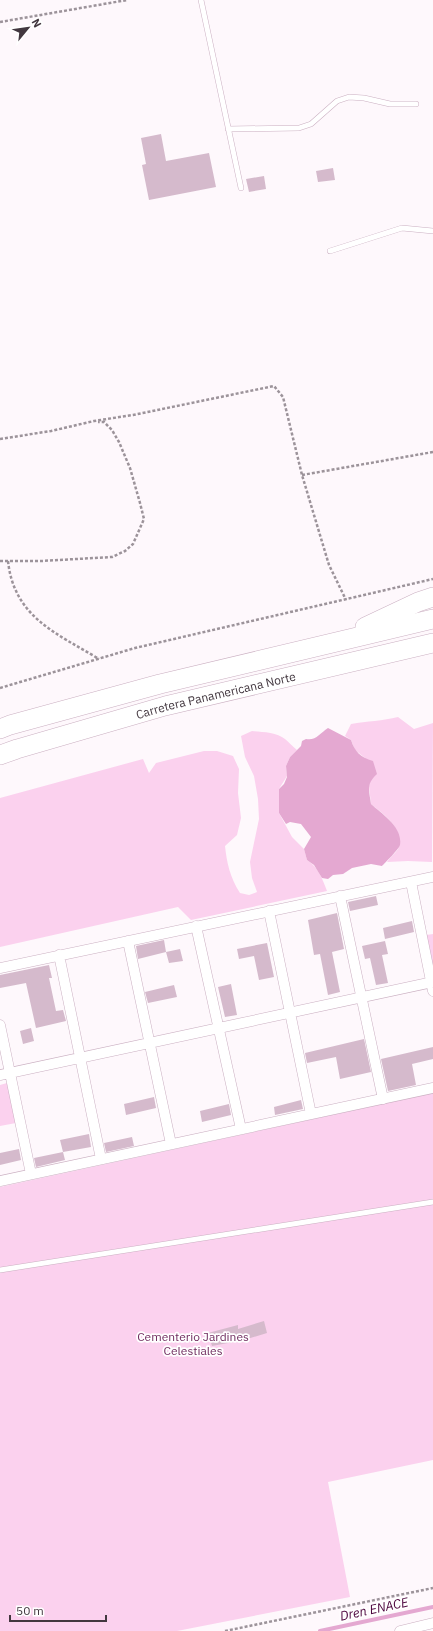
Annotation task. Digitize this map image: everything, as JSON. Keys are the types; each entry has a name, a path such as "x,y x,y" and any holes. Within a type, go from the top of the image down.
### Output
{"highway":[{"path":"325,644 418,602 433,597"},
{"name":"Carretera Panamericana Norte","path":"0,729 160,684 433,619"},
{"name":"Carretera Panamericana Norte","path":"0,755 165,706 433,643"}],"street":[{"path":"0,968 433,877"},
{"path":"5,1074 362,997 432,985 411,882"},
{"path":"340,896 383,1099"},
{"path":"269,911 311,1114"},
{"path":"196,926 241,1129"},
{"path":"128,941 171,1144"},
{"path":"59,955 101,1159"},
{"path":"0,1025 5,1074 31,1174"},
{"path":"0,1181 433,1088"},
{"path":"400,1631 433,1623"}],"lane":[{"path":"201,0 241,188"},
{"path":"228,129 299,128 311,124 337,101 349,97 364,98 390,104 416,104"},
{"path":"330,251 402,228 433,231"},
{"path":"0,1270 433,1202"}],"path":[{"path":"0,22 127,0"},
{"path":"0,439 51,432 94,421 133,415 274,386 283,397 302,475 329,565 346,600"},
{"path":"0,561 112,557 125,551 133,544 144,519 130,468 112,430 104,422 94,421"},
{"path":"302,475 433,452"},
{"path":"8,561 10,577 16,593 30,614 47,627 99,659"},
{"path":"0,688 135,648 433,579"},
{"path":"225,1631 433,1588"}],"green space":[{"path":"398,717 414,729 433,723 432,862 387,862 399,847 397,832 392,823 371,804 369,786 370,781 365,758 355,750 351,740 345,736 351,724"},
{"path":"252,731 278,735 297,750 290,757 286,766 287,776 279,789 279,813 292,837 304,849 307,860 319,873 327,891 191,920 178,907 0,947 0,798 143,759 149,773 156,763 204,751 217,751 233,756 239,769 238,793 241,818 237,835 225,846 227,859 231,876 240,893 249,895 257,892 252,878 250,862 259,819 258,799 254,776 245,757 241,736"},
{"path":"433,934 433,968 426,935"},
{"path":"7,1083 16,1123 0,1126 0,1085"},
{"name":"Cementerio Jardines Celestiales","path":"433,1093 433,1460 328,1482 350,1597 177,1631 0,1631 0,1187"}],"shaded area":[{"path":"328,728 351,740 354,748 359,754 373,761 377,774 371,781 369,788 371,804 395,827 400,838 400,845 382,866 371,864 352,868 343,874 333,875 328,879 322,878 314,865 307,860 304,849 311,837 301,824 290,822 286,824 279,813 279,789 284,784 287,777 286,766 290,757 301,746 302,741 315,738"}],"building":[{"path":"161,134 166,161 209,153 216,187 149,200 142,165 146,164 141,138"},
{"path":"333,168 335,180 318,182 316,171"},
{"path":"264,176 266,189 249,192 246,179"},
{"path":"376,896 378,905 350,911 348,902"},
{"path":"337,913 344,949 332,952 340,992 328,995 320,954 314,955 308,920"},
{"path":"412,921 414,932 385,939 383,928"},
{"path":"164,940 166,952 138,959 136,946"},
{"path":"385,941 388,954 382,955 388,983 376,985 370,958 365,959 362,946"},
{"path":"267,943 274,977 259,980 254,956 239,959 237,949"},
{"path":"180,949 183,961 169,963 166,952"},
{"path":"49,965 52,978 49,978 56,1011 63,1010 66,1021 36,1028 26,983 0,988 0,975"},
{"path":"231,984 237,1015 225,1017 218,987"},
{"path":"174,985 177,997 148,1003 145,992"},
{"path":"31,1028 34,1041 23,1044 20,1031"},
{"path":"364,1039 371,1072 340,1079 336,1057 307,1063 305,1053"},
{"path":"433,1047 433,1059 412,1064 416,1085 388,1091 381,1059"},
{"path":"154,1097 156,1108 126,1115 124,1104"},
{"path":"301,1100 303,1109 275,1115 274,1107"},
{"path":"229,1104 231,1115 202,1122 200,1111"},
{"path":"89,1134 91,1147 63,1152 60,1140"},
{"path":"132,1137 134,1146 106,1152 104,1143"},
{"path":"19,1149 21,1160 0,1165 0,1153"},
{"path":"63,1152 65,1160 36,1167 34,1158"},
{"path":"264,1321 267,1333 244,1340 212,1346 208,1333 238,1325 238,1329"}],"waterway":[{"name":"Dren ENACE","path":"320,1631 433,1607"}]}
